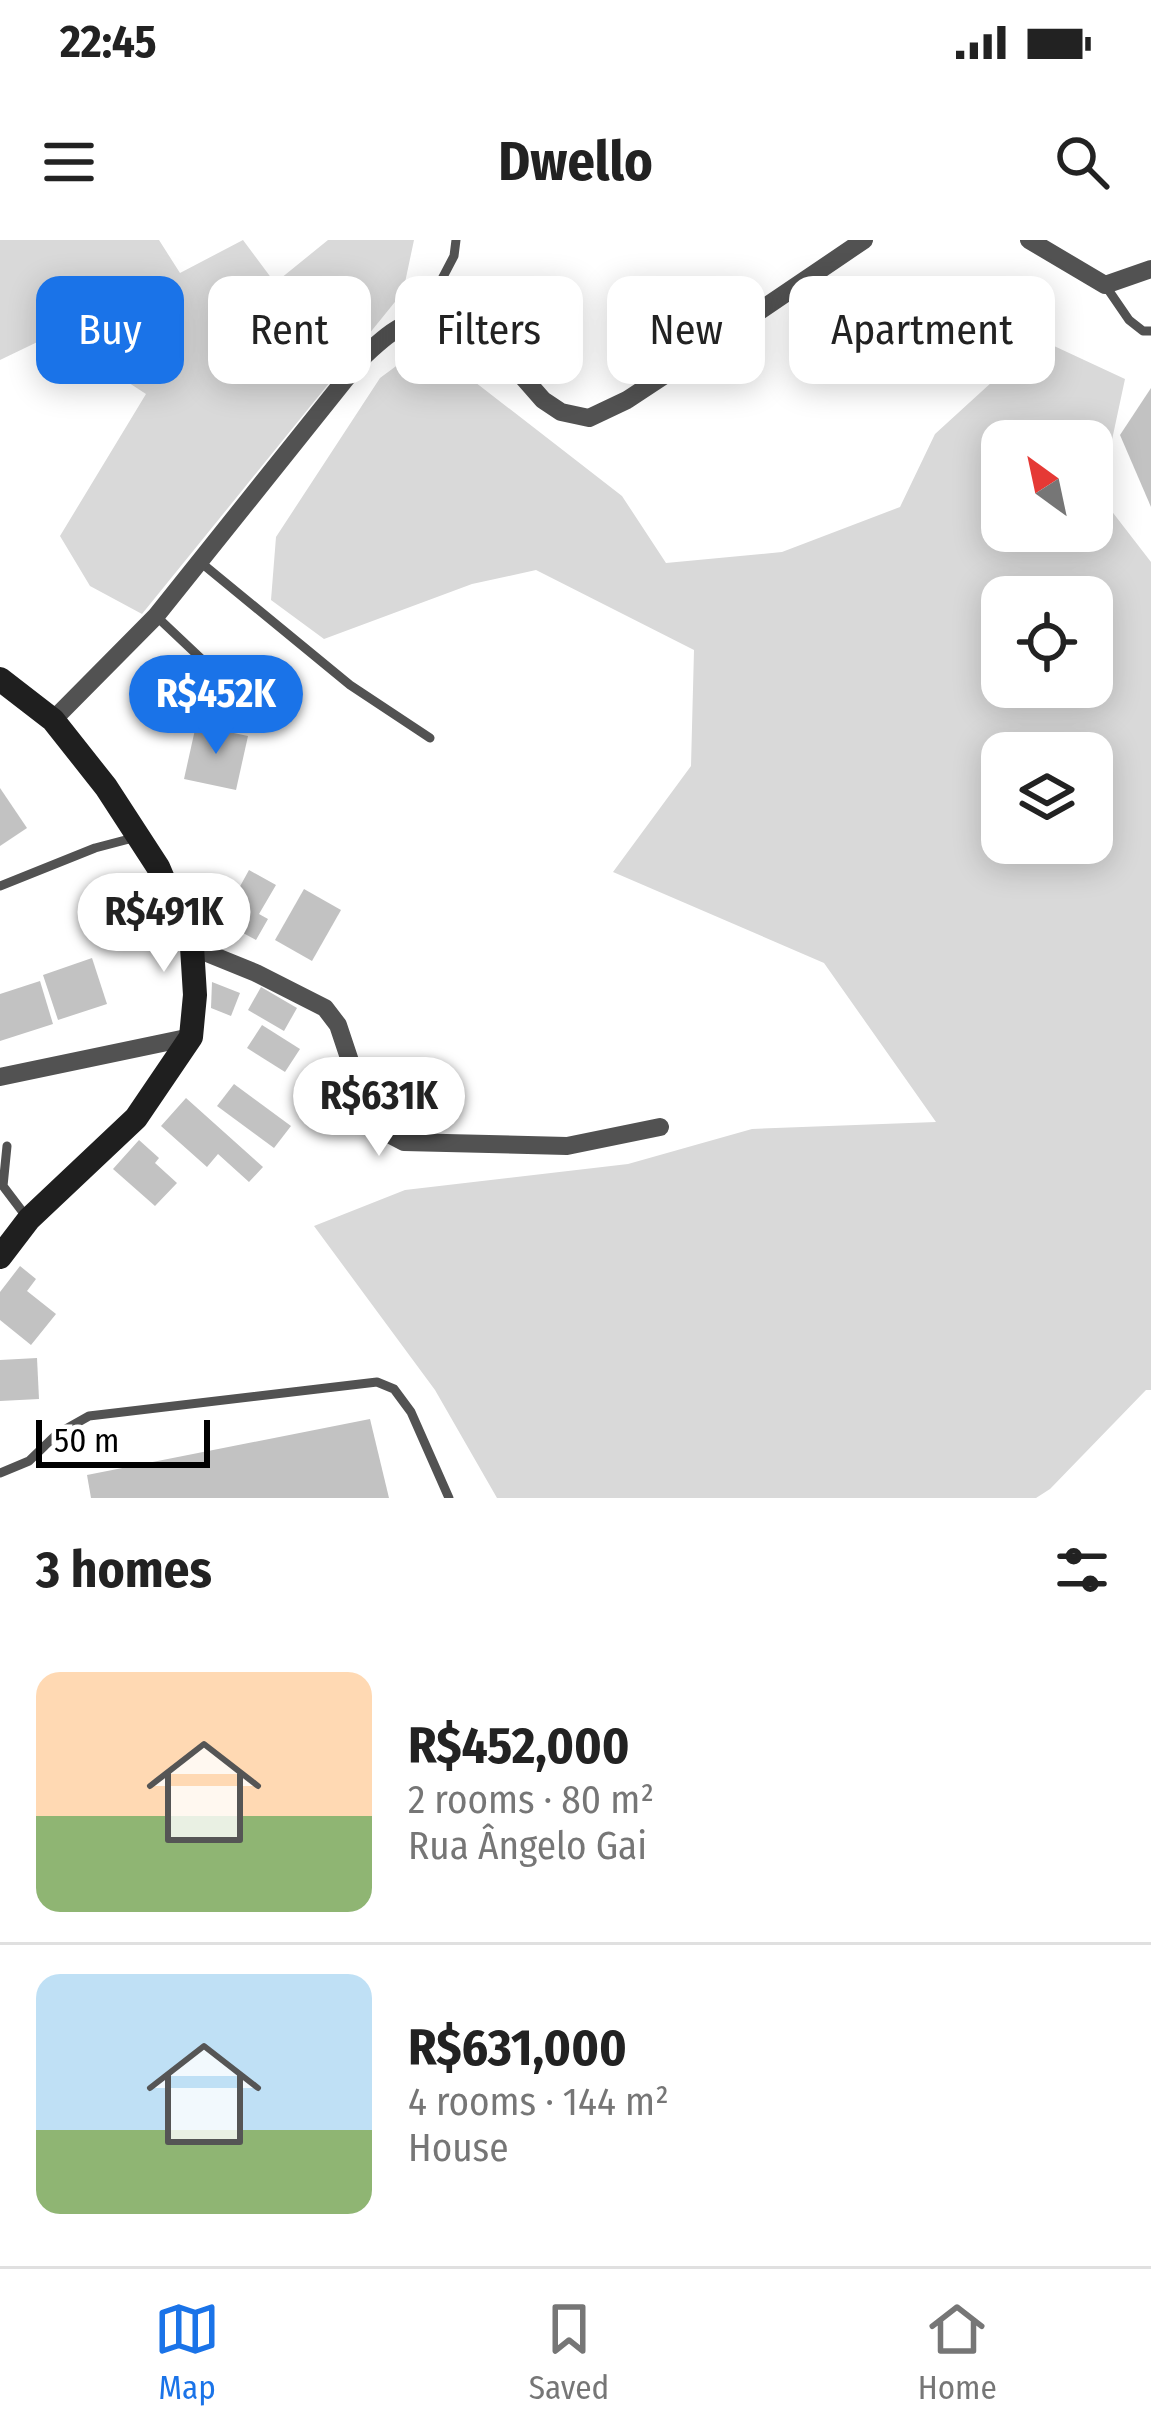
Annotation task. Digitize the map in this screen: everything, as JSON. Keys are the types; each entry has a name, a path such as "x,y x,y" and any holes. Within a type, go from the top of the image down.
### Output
{"street":[{"path":"528,384 561,412 589,418 627,400 864,240"},
{"path":"1029,240 1105,284 1151,269"},
{"path":"53,721 156,616 364,356 395,328"},
{"path":"0,679 53,721 106,787 158,867 192,947 195,995 191,1037 136,1118 29,1219 0,1257"},
{"path":"192,947 325,1008 338,1025 366,1109 381,1130 404,1142 567,1146 660,1127"},
{"path":"0,1077 191,1037"}],"lane":[{"path":"444,276 456,240"},
{"path":"1105,284 1129,320 1151,331"},
{"path":"199,561 350,685 430,738"},
{"path":"156,616 272,720"},
{"path":"0,886 95,848 139,837"},
{"path":"7,1146 3,1186 29,1219"},
{"path":"0,1473 29,1461 57,1434 89,1416 377,1382 394,1389 411,1412 449,1498"}],"shaded area":[{"path":"0,240 159,240 180,273 243,240 270,276 208,276 208,384 328,384 142,614 90,586 60,536 146,394 131,384 184,384 184,276 36,276 36,343 0,360"},
{"path":"328,240 414,240 406,276 395,276 395,302 371,331 371,276 284,276"},
{"path":"1055,346 1125,379 1113,435 1113,420 981,420 981,552 1113,552 1113,513 1151,562 1151,1390 1036,1498 497,1498 435,1390 314,1226 405,1190 628,1164 752,1129 936,1122 824,963 613,872 691,766 694,650 536,570 472,584 324,639 271,600 276,537 380,378 395,367 395,384 478,384 622,496 666,563 782,552 900,507 935,434 990,384 1055,384"}],"building":[{"path":"1151,388 1151,507 1120,435"},
{"path":"196,725 248,736 236,790 184,779"},
{"path":"0,788 27,828 0,846"},
{"path":"249,870 276,885 259,914 268,919 256,940 221,921"},
{"path":"304,889 341,910 312,961 275,940"},
{"path":"92,958 107,1004 58,1020 43,975"},
{"path":"40,981 53,1024 0,1041 0,994"},
{"path":"212,982 240,993 231,1016 211,1008"},
{"path":"261,987 297,1008 284,1031 248,1010"},
{"path":"262,1025 300,1049 285,1072 247,1048"},
{"path":"234,1084 291,1126 274,1148 217,1106"},
{"path":"186,1098 263,1167 249,1182 218,1154 207,1167 161,1126"},
{"path":"139,1140 177,1183 155,1206 113,1169"},
{"path":"20,1266 36,1279 27,1291 56,1314 31,1345 0,1320 0,1292"},
{"path":"37,1358 39,1399 0,1401 0,1360"},
{"path":"370,1419 389,1498 91,1498 87,1475"}]}
